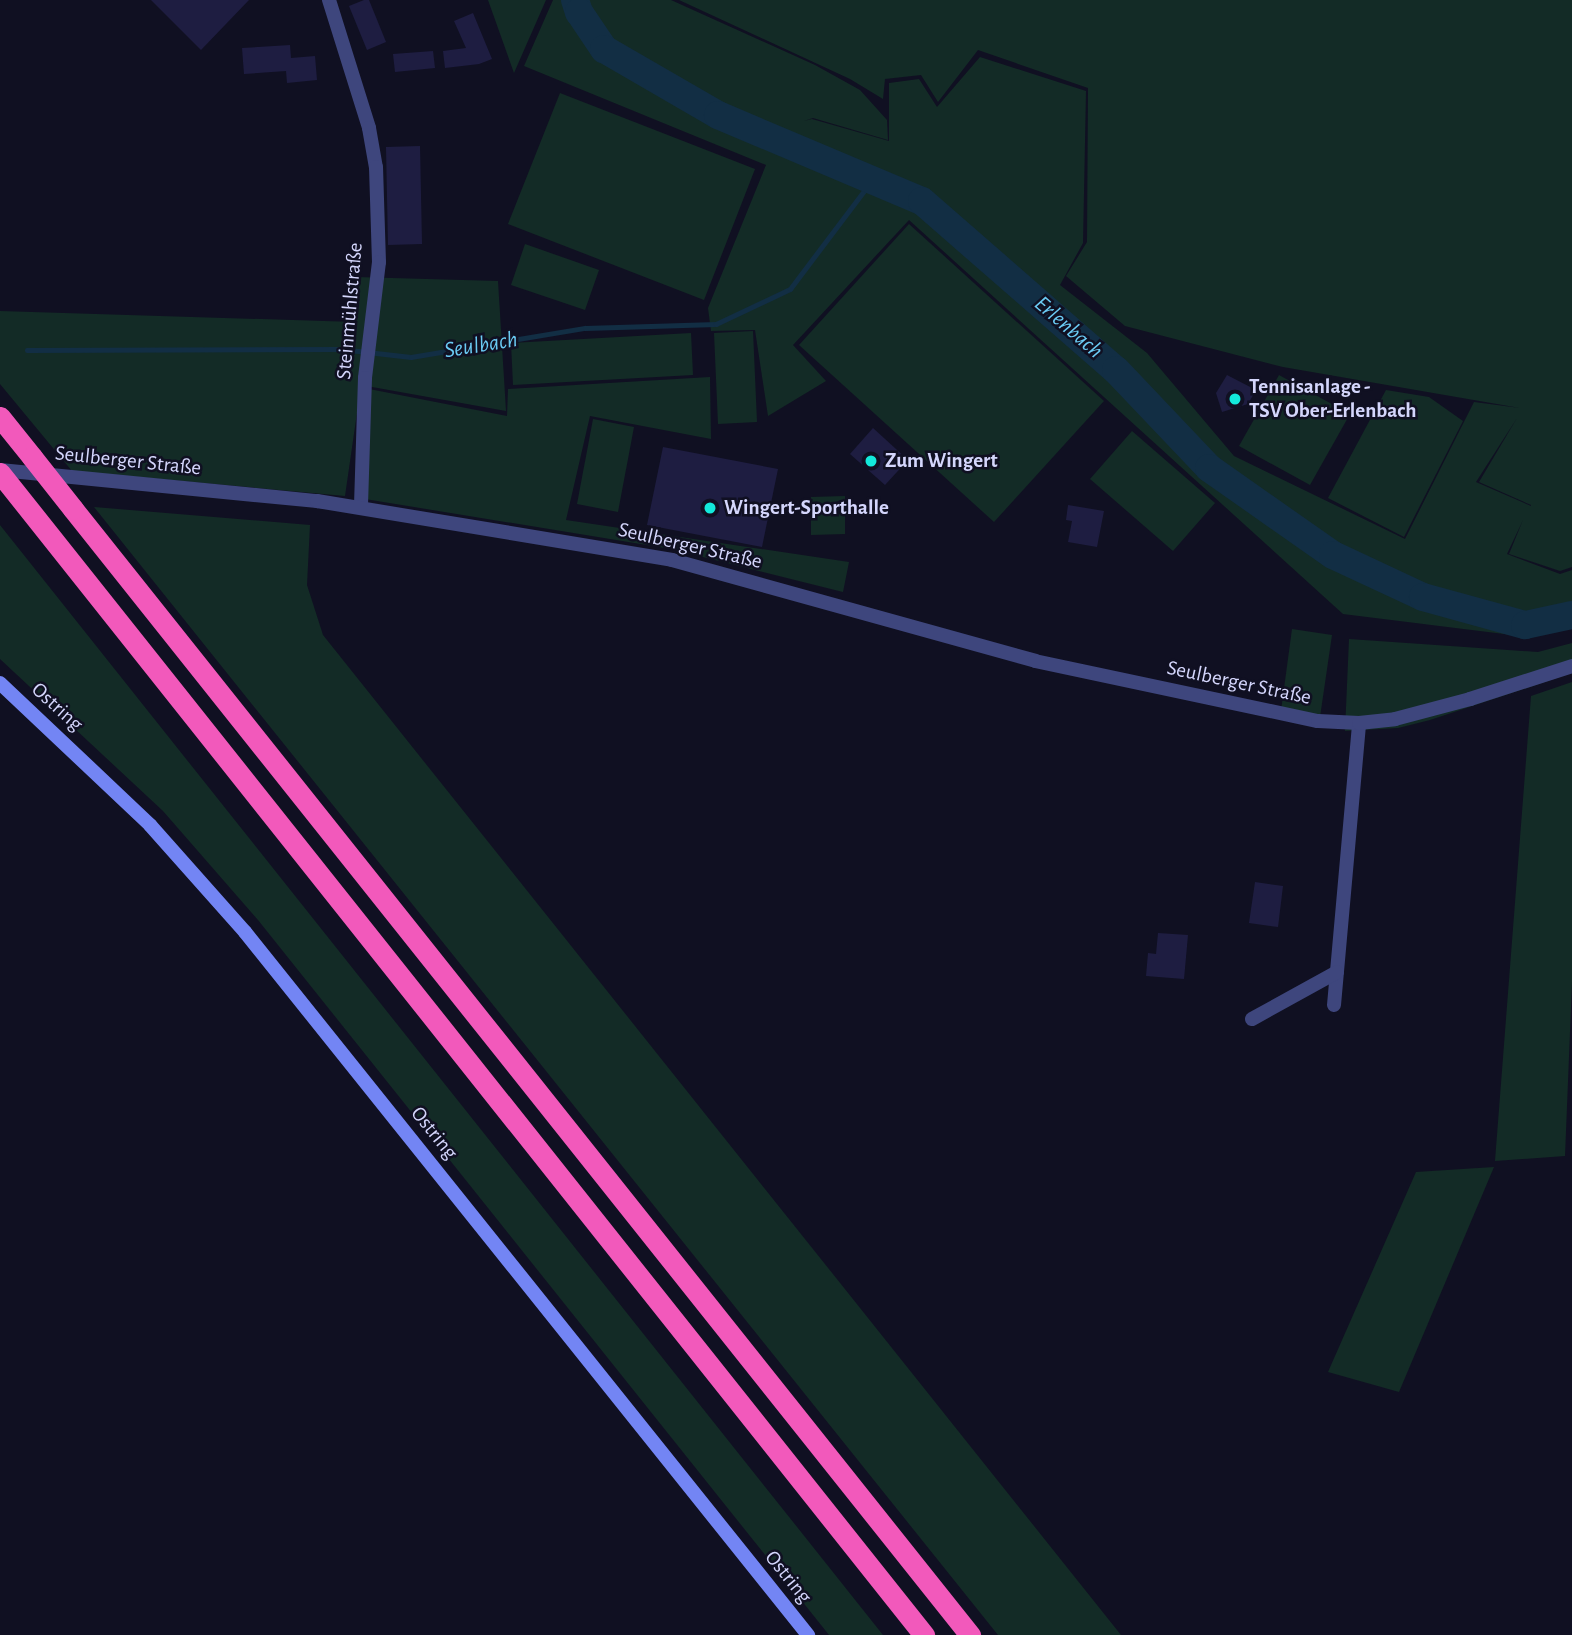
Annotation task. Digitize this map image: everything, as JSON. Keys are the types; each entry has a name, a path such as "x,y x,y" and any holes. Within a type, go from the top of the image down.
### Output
{"highway":[{"path":"0,416 970,1635"},
{"path":"0,471 924,1635"}],"main road":[{"name":"Ostring","path":"0,683 150,825 245,932 808,1635"}],"street":[{"name":"Steinmühlstraße","path":"329,0 373,143 379,262 366,370 361,507"},
{"name":"Seulberger Straße","path":"0,471 361,507 671,560 1035,661 1294,718 1359,723 1395,719 1433,710 1572,666"},
{"path":"1334,1005 1359,723"},
{"path":"1252,1019 1337,972"}],"green space":[{"path":"488,0 546,0 514,73"},
{"path":"553,0 671,0 815,65 860,90 887,120 888,140 813,118 804,121 812,119 889,141 889,83 919,79 937,107 980,57 1086,91 1083,243 1060,285 1147,353 1234,456 1405,539 1474,402 1520,408 1283,367 1125,326 1066,276 1087,242 1088,88 978,50 938,102 921,75 885,79 883,99 850,79 679,0 1572,0 1572,567 1560,571 1509,554 1523,520 1507,554 1560,574 1572,570 1572,624 1520,636 1343,614 909,220 793,345 826,381 768,416 755,330 711,331 708,308 766,165 524,66","holes":["1517,418 1479,482 1531,506 1476,482"]},
{"path":"560,93 755,169 704,300 508,224"},
{"path":"909,224 1104,401 994,522 799,345"},
{"path":"525,244 599,270 585,310 511,285"},
{"path":"356,277 498,281 506,411 361,385 345,496 72,471 0,384 0,311 355,322"},
{"path":"753,331 757,422 718,424 714,333"},
{"path":"691,333 693,375 513,385 511,343"},
{"path":"1279,375 1350,414 1310,485 1239,446"},
{"path":"710,377 711,439 590,416 566,520 849,562 843,592 671,549 365,499 364,388 507,416 508,389"},
{"path":"1386,390 1429,397 1463,421 1404,537 1328,498"},
{"path":"593,419 634,427 618,512 577,504"},
{"path":"1132,431 1215,503 1173,551 1090,479"},
{"path":"845,496 845,534 811,535 811,497"},
{"path":"94,507 310,525 307,585 323,635 1121,1635 998,1635"},
{"path":"0,525 883,1635 829,1635 258,920 163,811 0,659"},
{"path":"1292,629 1332,635 1320,717 1281,711"},
{"path":"1349,639 1538,652 1572,643 1572,673 1430,720 1398,728 1345,731"},
{"path":"1572,682 1572,982 1565,1156 1495,1161 1531,696"},
{"path":"1494,1167 1399,1392 1328,1372 1416,1172"}],"building":[{"path":"151,0 249,0 201,50"},
{"path":"369,0 386,42 367,50 349,6"},
{"path":"473,13 492,59 479,64 445,68 443,51 466,48 454,21"},
{"path":"290,45 291,58 315,56 317,80 287,83 286,71 244,74 242,48"},
{"path":"433,51 435,68 395,72 393,54"},
{"path":"420,146 422,244 388,245 386,147"},
{"name":"Tennisanlage - TSV Ober-Erlenbach","path":"1227,375 1256,390 1248,404 1222,412 1216,393"},
{"path":"873,428 908,460 885,485 850,454"},
{"name":"Wingert-Sporthalle","path":"663,447 778,469 762,547 647,525"},
{"path":"1068,505 1104,511 1097,547 1068,542 1072,521 1066,520"},
{"path":"1255,882 1283,886 1278,927 1249,923"},
{"path":"1158,933 1188,935 1184,979 1146,976 1148,953 1156,954"}],"waterway":[{"name":"Erlenbach","path":"575,0 579,12 604,49 718,115 922,201 1116,370 1209,468 1333,555 1423,597 1525,625 1572,615"},
{"name":"Seulbach","path":"27,350 341,349 411,357 585,328 716,324 790,289 872,180"}],"place":[{"name":"Tennisanlage - TSV Ober-Erlenbach","path":"1235,399"},
{"name":"Zum Wingert","path":"871,461"},
{"name":"Wingert-Sporthalle","path":"710,508"}]}
